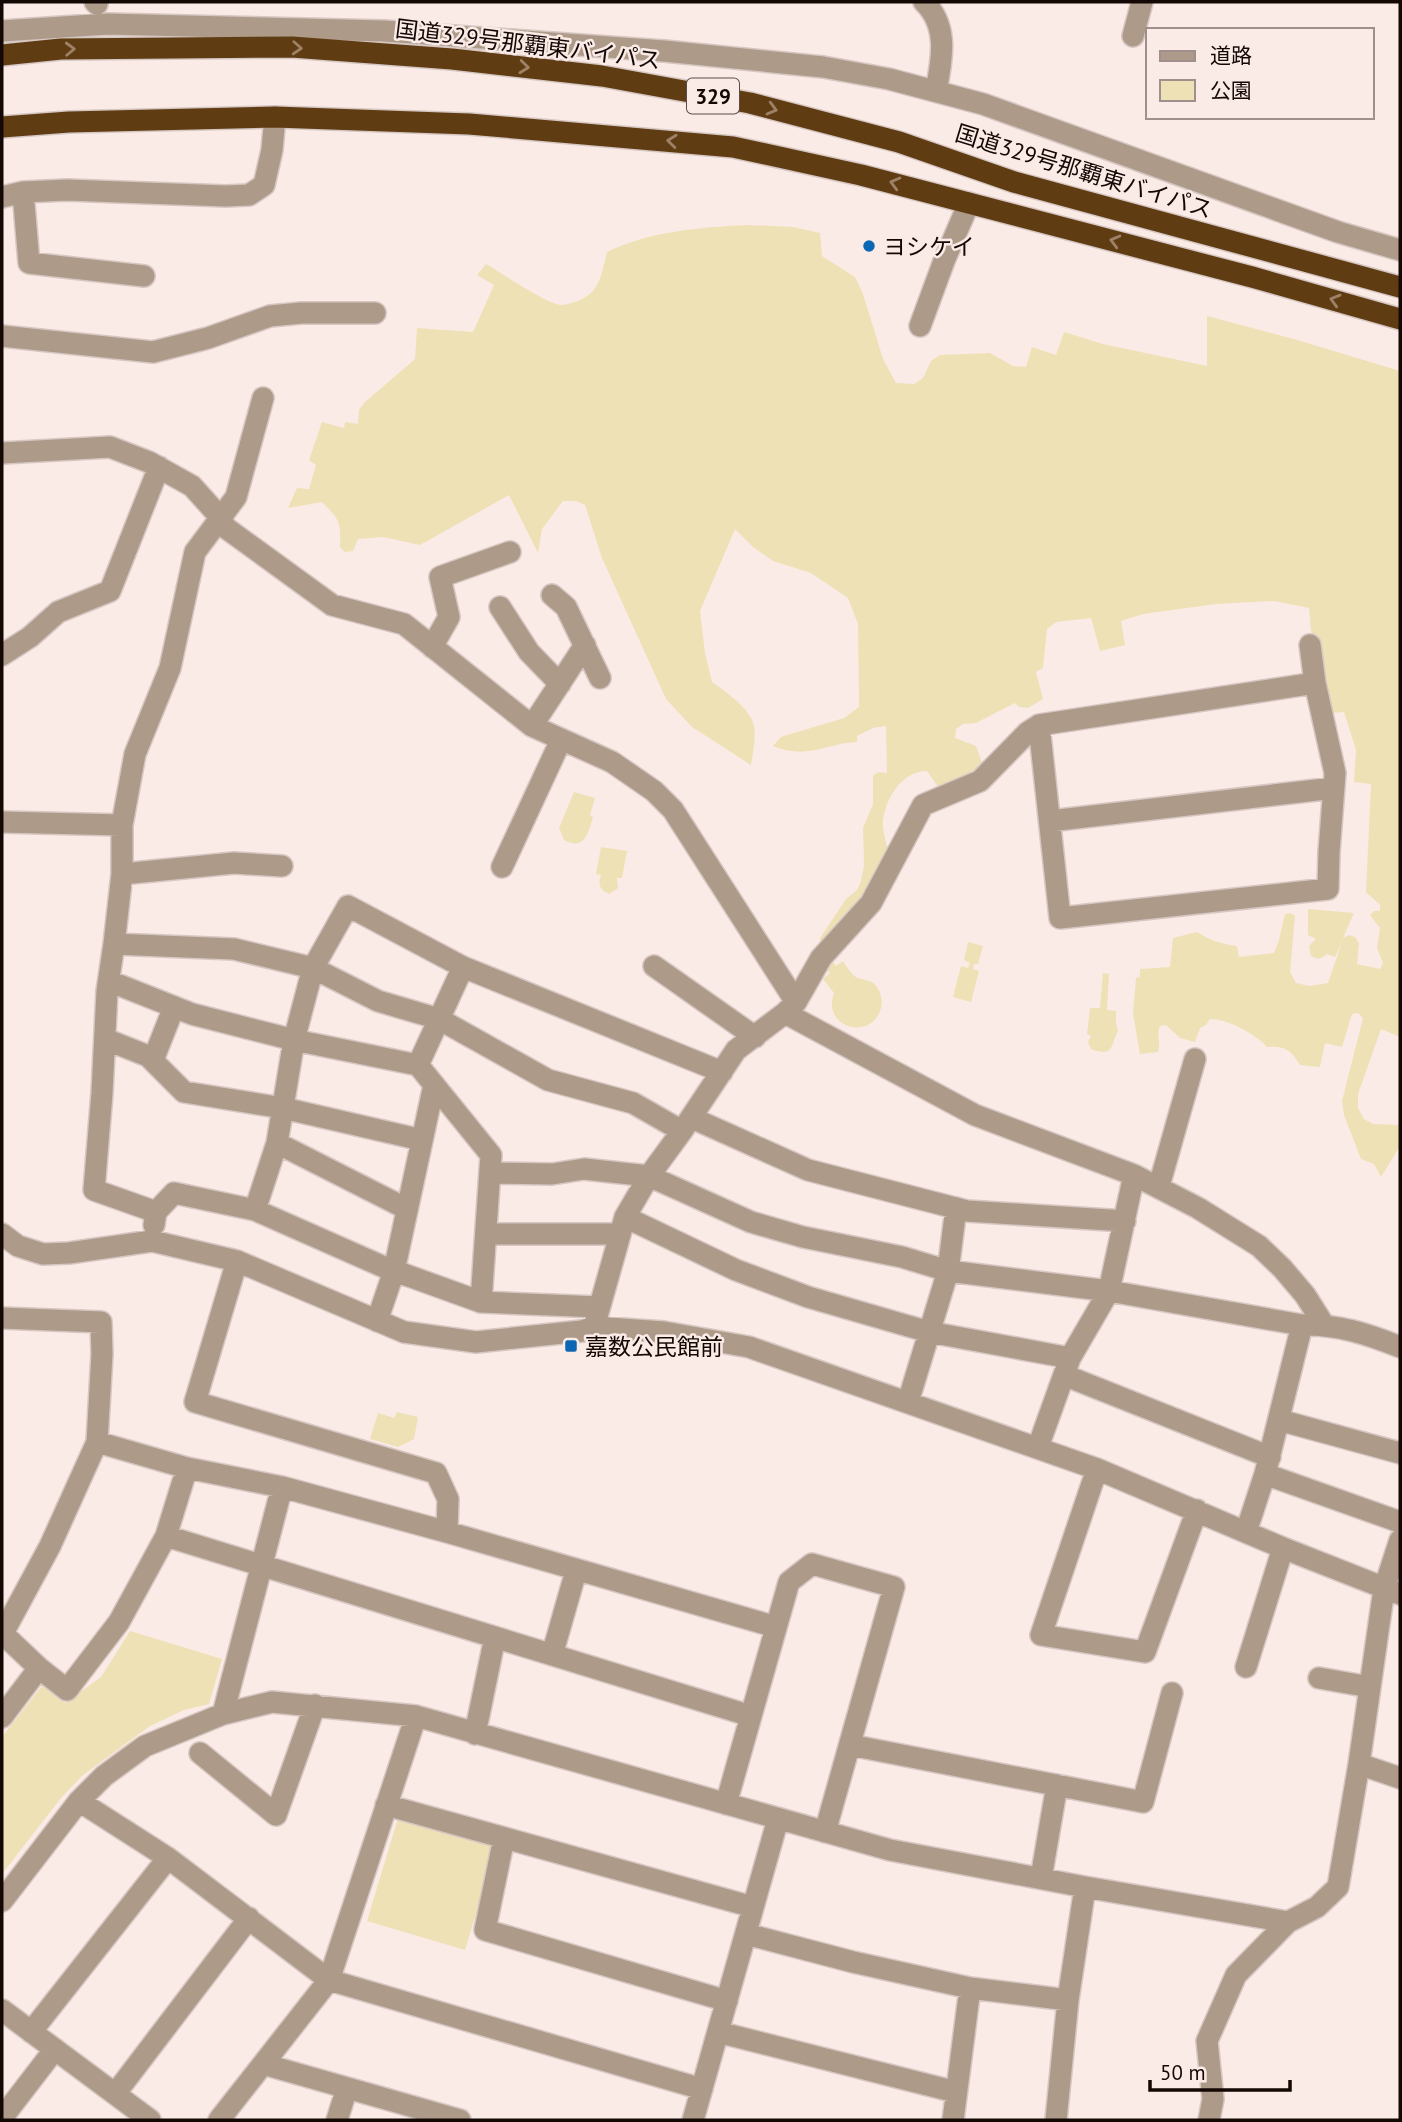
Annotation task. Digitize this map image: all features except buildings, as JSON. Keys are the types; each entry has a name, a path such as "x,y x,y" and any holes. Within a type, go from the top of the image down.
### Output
{"highway":[{"name":"国道329号那覇東バイパス","path":"2,55 74,49 292,47 452,59 652,84 750,103 899,142 1014,183 1400,287"},
{"name":"329","path":"2,127 82,121 275,117 469,124 733,147 861,174 1252,277 1400,319"}],"street":[{"path":"924,2 936,17 942,36 942,56 936,91"},
{"path":"1133,36 1142,2"},
{"path":"2,31 108,24 384,31 664,51 823,67 889,79 983,104 1338,232 1400,250"},
{"path":"144,276 29,263 12,195 67,190 249,195 264,185 272,150 275,117"},
{"path":"920,326 969,203"},
{"path":"2,336 153,352 208,338 270,316 301,313 375,313"},
{"path":"156,1212 94,1190 108,981 122,874 122,825 135,754 170,668 195,552 236,498 263,398"},
{"path":"2,453 110,447 159,467 192,486 220,517 226,528 332,605 404,624 532,726 612,762 654,791 673,810 791,1008 975,1115 1134,1175 1198,1208 1259,1246 1305,1295 1324,1325"},
{"path":"2,655 30,637 58,612 110,591 159,467"},
{"path":"432,647 449,617 440,577 510,552"},
{"path":"552,595 566,607 600,678"},
{"path":"500,607 528,652 560,684"},
{"path":"532,726 585,645"},
{"path":"1040,725 1060,918 1328,889 1335,773 1315,683 1310,645"},
{"path":"2,1234 18,1246 43,1254 69,1254 152,1241 237,1261 404,1332 476,1342 582,1331 597,1317 623,1226 649,1176 736,1050 791,1008 821,958 871,903 923,805 980,781 1028,732 1040,725 1315,683"},
{"path":"502,867 561,740"},
{"path":"1050,821 1334,788"},
{"path":"2,822 122,825"},
{"path":"122,874 234,863 282,866"},
{"path":"254,1210 277,1143 294,1040 313,968 348,906 463,967 722,1072"},
{"path":"114,944 234,949 313,968 378,1001 439,1020 548,1080 633,1103 808,1170 967,1211 1125,1221"},
{"path":"654,966 755,1037"},
{"path":"418,1065 463,967"},
{"path":"108,981 192,1014 294,1040 418,1065 491,1156 481,1302"},
{"path":"153,1060 174,1007"},
{"path":"105,1039 148,1055 184,1092 283,1108 422,1140"},
{"path":"1159,1186 1195,1059"},
{"path":"377,1321 394,1271 434,1085"},
{"path":"277,1143 407,1209"},
{"path":"490,1173 552,1174 584,1169 649,1176 751,1222 803,1237 902,1257 948,1271 1110,1291 1302,1325 1344,1328 1400,1347"},
{"path":"1038,1447 1067,1366 1110,1291 1134,1175"},
{"path":"152,1241 156,1212 174,1192 254,1210 394,1271 481,1302 597,1317 749,1348 1097,1469 1392,1591"},
{"path":"908,1402 948,1271 956,1208"},
{"path":"486,1234 623,1226 808,1297 929,1332 1067,1366 1268,1466 1400,1522"},
{"path":"237,1261 195,1402 436,1473 448,1499 447,1532"},
{"path":"2,1318 101,1322 97,1442 50,1546 2,1633 67,1690 119,1622 166,1536 187,1468"},
{"path":"1245,1532 1268,1466 1302,1325"},
{"path":"1279,1420 1400,1453"},
{"path":"97,1442 187,1468 282,1487 447,1532 776,1628"},
{"path":"1097,1469 1041,1635 1145,1652 1197,1510"},
{"path":"223,1714 282,1487"},
{"path":"166,1536 751,1716"},
{"path":"1209,2120 1213,2099 1207,2040 1236,1975 1288,1922 1317,1906 1338,1886 1370,1687 1392,1591 1400,1540"},
{"path":"1246,1667 1283,1548"},
{"path":"726,1804 789,1582 812,1564 894,1587 825,1832"},
{"path":"552,1655 576,1571"},
{"path":"475,1734 495,1637"},
{"path":"2,1717 39,1668"},
{"path":"1319,1678 1370,1687"},
{"path":"850,1745 1143,1802 1172,1693"},
{"path":"2,1901 79,1801 104,1776 145,1746 223,1714 272,1702 416,1716 890,1850 1288,1922"},
{"path":"200,1753 276,1815 315,1705"},
{"path":"219,2120 329,1980 416,1716"},
{"path":"1359,1765 1400,1778"},
{"path":"1041,1878 1057,1785"},
{"path":"79,1801 168,1858 329,1980 702,2089"},
{"path":"386,1805 753,1907"},
{"path":"693,2120 778,1819"},
{"path":"504,1838 485,1930 727,2001"},
{"path":"31,2032 168,1858"},
{"path":"1056,2120 1068,2000 1085,1887"},
{"path":"115,2094 249,1918"},
{"path":"746,1934 853,1962 970,1988 1068,2000"},
{"path":"953,2120 970,1988"},
{"path":"2,2010 115,2094 138,2117"},
{"path":"718,2032 957,2092"},
{"path":"2,2118 55,2049"},
{"path":"263,2064 460,2120"},
{"path":"337,2120 347,2088"}],"green space":[{"path":"749,225 793,227 820,233 822,256 855,277 883,359 896,383 914,384 923,378 931,361 940,355 990,353 1013,366 1026,367 1032,347 1056,355 1064,332 1103,344 1207,366 1207,316 1400,371 1400,1037 1381,1029 1358,1094 1358,1108 1364,1119 1373,1124 1400,1125 1400,1146 1381,1177 1374,1164 1361,1159 1344,1115 1342,1101 1363,1018 1358,1013 1352,1014 1342,1047 1325,1043 1320,1067 1300,1065 1287,1050 1267,1047 1241,1028 1210,1019 1200,1028 1195,1042 1180,1038 1166,1025 1160,1026 1158,1052 1140,1054 1133,1014 1136,978 1140,977 1140,969 1170,967 1173,938 1197,932 1216,941 1237,946 1239,957 1274,953 1285,914 1291,913 1295,916 1290,972 1296,983 1310,986 1328,983 1342,942 1335,957 1327,954 1319,958 1311,956 1309,946 1316,939 1308,935 1308,909 1354,913 1343,938 1349,935 1355,937 1359,943 1357,964 1380,969 1383,963 1377,948 1380,928 1370,915 1374,911 1380,911 1380,905 1366,892 1371,784 1354,782 1356,750 1344,712 1330,713 1311,631 1309,608 1274,601 1216,604 1143,614 1121,621 1125,645 1100,651 1091,618 1056,622 1047,629 1043,668 1036,672 1043,699 1028,708 1019,707 1015,703 976,723 963,724 956,729 955,738 976,746 984,768 941,791 927,771 910,776 897,787 883,820 889,853 866,896 820,950 820,938 861,881 864,865 863,828 873,804 873,776 878,772 887,773 886,726 873,728 857,736 857,742 816,750 797,752 773,746 781,737 844,718 859,707 858,624 848,598 811,573 773,561 753,547 735,529 700,611 712,682 743,707 754,726 751,765 692,727 666,699 602,558 585,505 576,501 563,501 542,529 538,553 509,495 420,545 383,537 358,539 353,551 345,552 340,547 338,522 322,502 288,508 297,488 309,489 316,465 309,460 322,422 344,428 345,422 358,424 359,410 365,402 415,359 417,328 473,332 494,285 477,275 486,264 546,300 562,305 580,300 592,292 601,275 607,252 658,235"},
{"path":"574,792 595,798 590,815 593,817 587,834 581,842 571,843 564,840 559,828"},
{"path":"601,847 627,851 622,878 617,878 618,888 609,894 600,886 601,875 596,874"},
{"path":"968,942 983,946 978,964 974,964 973,969 979,971 971,1002 953,997 961,966 968,968 970,963 964,960"},
{"path":"829,957 836,966 843,961 854,975 871,982 881,994 881,1008 876,1019 868,1025 849,1026 835,1015 832,1005 834,993 823,979 830,973 822,966"},
{"path":"1103,973 1109,974 1107,1010 1116,1011 1118,1031 1111,1049 1104,1052 1091,1049 1088,1042 1091,1036 1087,1034 1090,1008 1100,1008"},
{"path":"397,1412 418,1417 414,1439 398,1447 370,1439 378,1413 394,1418"},
{"path":"130,1631 222,1659 209,1704 184,1710 150,1726 83,1775 61,1798 2,1874 2,1737 42,1686 65,1703 101,1677"},
{"path":"399,1815 497,1844 465,1950 367,1921"}],"place":[{"name":"ヨシケイ","path":"869,246"},
{"name":"嘉数公民館前","path":"571,1346"}]}
